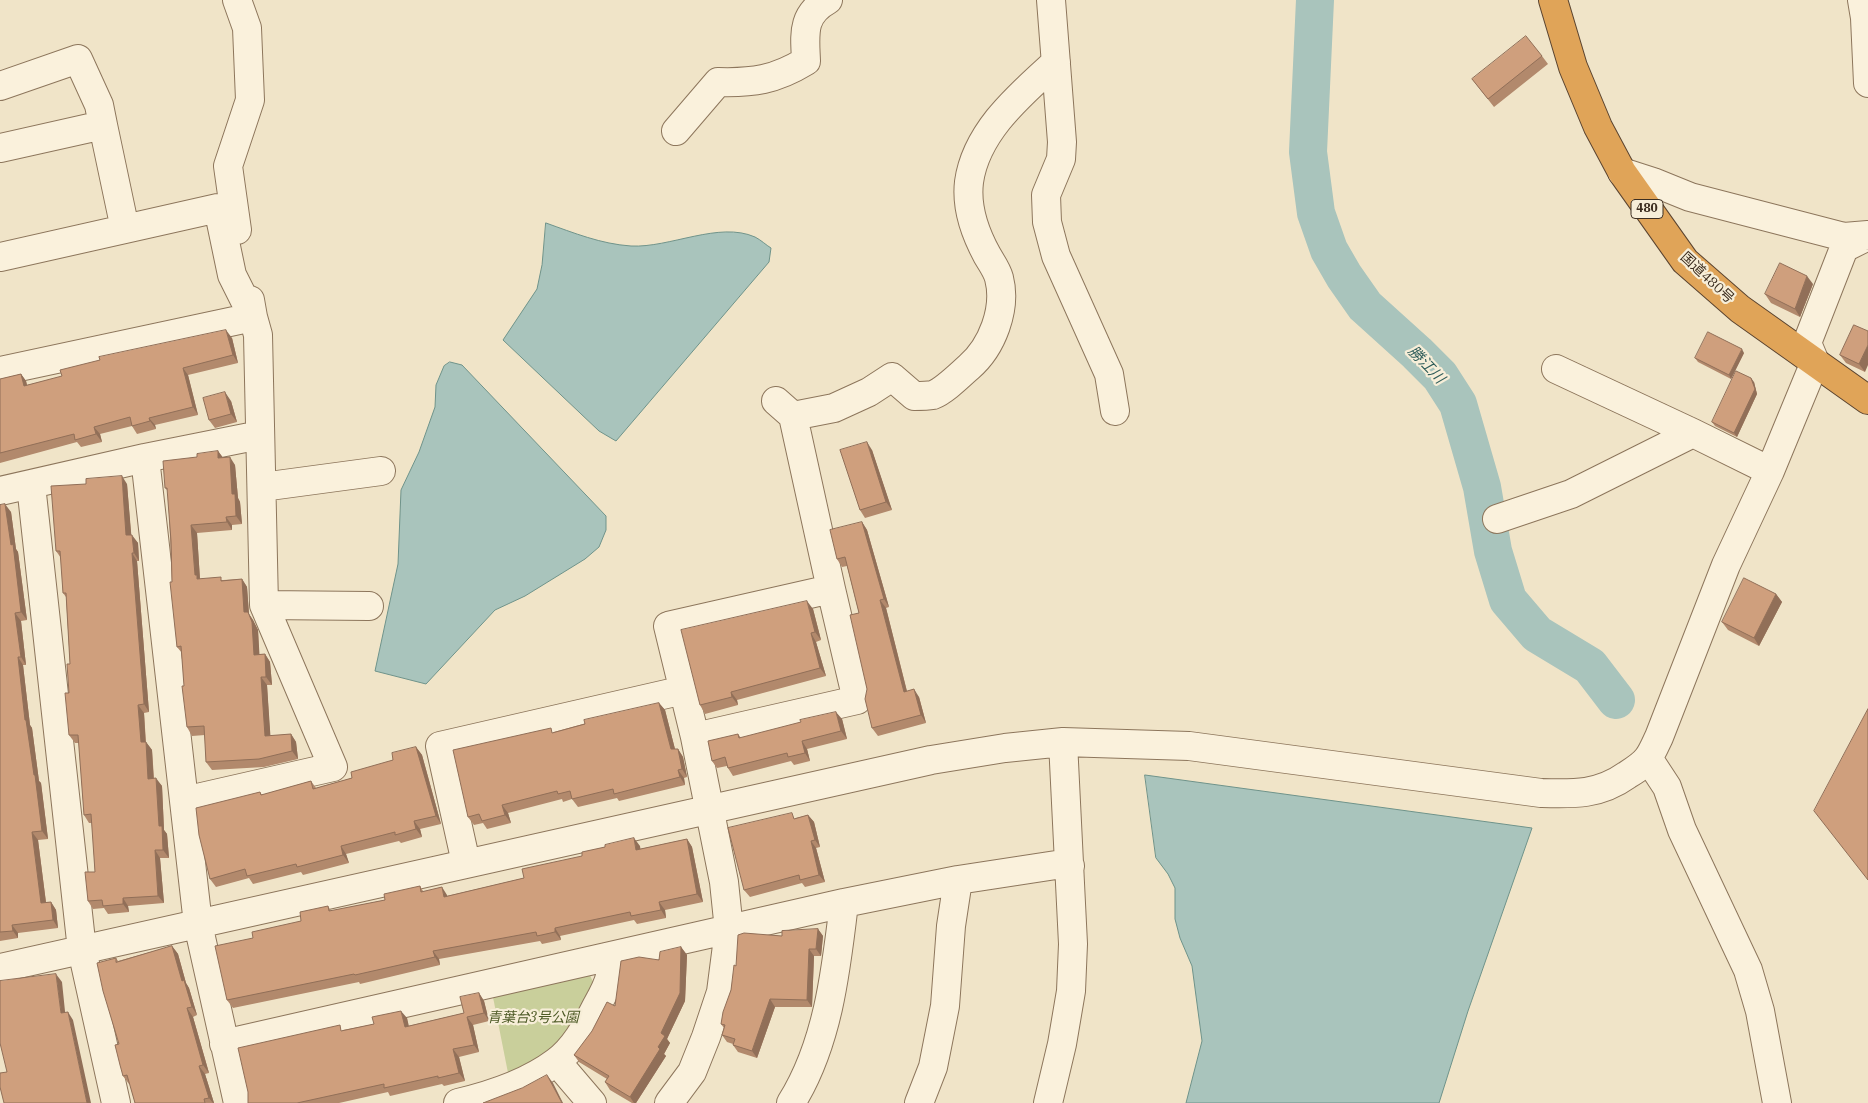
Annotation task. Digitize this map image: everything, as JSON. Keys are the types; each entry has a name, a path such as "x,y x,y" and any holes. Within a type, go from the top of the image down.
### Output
{"highway":[{"name":"国道480号","path":"1553,0 1573,67 1598,127 1622,172 1685,261 1740,309 1868,400"}],"street":[{"path":"184,801 332,767 264,605 258,335 232,206 228,166 250,100 246,28 237,0"},
{"path":"676,131 718,82 744,82 768,78 786,73 806,61 804,32 809,16 828,0"},
{"path":"1051,0 1062,142 1061,158 1046,195 1047,222 1056,256 1109,374 1115,411"},
{"path":"1862,0 1865,18 1868,83"},
{"path":"0,86 78,59 99,105 125,229"},
{"path":"695,737 857,700 785,408 834,408 869,392 892,377 914,396 934,395 979,359 998,322 1000,301 999,278 977,236 970,212 968,183 975,157 989,133 1015,100 1056,62"},
{"path":"0,148 103,125"},
{"path":"1622,172 1690,197 1844,237 1868,236"},
{"path":"0,257 218,208 232,275 253,317"},
{"path":"0,968 931,760 1005,748 1063,742 1189,746 1541,793 1579,794 1602,789 1620,780 1648,758 1659,737 1726,565 1770,471 1815,362 1807,342 1844,248 1868,236"},
{"path":"0,371 253,317"},
{"path":"1556,369 1770,471"},
{"path":"1497,519 1572,494 1693,433"},
{"path":"0,491 144,458 260,435"},
{"path":"144,458 198,924 238,1103"},
{"path":"262,487 381,471"},
{"path":"31,484 82,950 116,1103"},
{"path":"669,1103 692,1072 706,1038 720,992 730,930 724,882 695,737 668,626 831,589"},
{"path":"264,605 369,606"},
{"path":"466,863 440,746 684,690"},
{"path":"1048,1103 1062,1044 1071,991 1073,944 1063,742"},
{"path":"1648,758 1667,787 1682,830 1748,970 1760,1011 1777,1103"},
{"path":"224,1044 606,957 958,880 1056,865 1070,866"},
{"path":"919,1103 933,1067 945,1006 951,926 958,880"},
{"path":"791,1103 802,1085 822,1035 837,964 844,904"},
{"path":"458,1103 508,1088 557,1062 574,1044 589,1022 601,998 610,974 606,957"},
{"path":"557,1062 592,1103"}],"green space":[{"name":"青葉台3号公園","path":"588,971 594,984 571,1029 551,1050 509,1078 492,992"}],"water":[{"path":"546,223 620,245 646,246 710,233 726,232 741,233 755,237 771,248 769,262 616,441 599,431 503,340 537,289 542,265"},
{"path":"450,362 462,365 606,516 606,530 599,547 585,559 525,596 495,610 426,684 375,671 398,564 401,490 419,452 435,407 436,385 444,366"},
{"path":"1145,775 1532,828 1468,1011 1439,1103 1186,1103 1202,1041 1192,966 1180,938 1175,919 1175,888 1168,874 1156,858"}],"building":[{"path":"1526,36 1542,56 1488,99 1472,79"},
{"path":"1780,263 1807,276 1795,309 1765,294"},
{"path":"1854,325 1868,331 1868,345 1859,364 1840,355"},
{"path":"226,330 233,355 183,368 193,407 149,418 150,421 132,426 130,417 94,427 96,434 75,440 74,434 0,453 0,379 21,374 24,386 62,376 60,370 100,360 99,357"},
{"path":"1708,332 1742,349 1729,375 1695,358"},
{"path":"1736,371 1751,378 1755,389 1734,433 1712,422"},
{"path":"225,392 231,414 209,420 203,398"},
{"path":"867,442 886,502 860,510 840,450"},
{"path":"218,451 218,458 230,457 232,494 235,494 236,516 226,517 227,522 191,525 195,575 197,575 197,579 221,577 221,581 242,579 244,612 248,612 252,622 254,655 265,654 266,677 261,677 265,736 291,734 292,751 259,759 206,762 204,726 187,727 182,686 184,686 181,646 177,647 170,582 172,582 171,541 163,461 197,457 197,454"},
{"path":"122,476 126,535 132,535 134,553 132,553 144,704 138,705 141,742 146,742 148,779 156,778 159,826 162,826 163,850 155,850 158,896 123,898 123,904 103,906 102,900 88,901 85,872 95,872 91,814 84,815 78,735 69,735 65,693 69,693 67,664 70,664 66,593 63,593 60,551 56,551 51,486 86,484 86,479"},
{"path":"5,504 11,545 13,544 21,612 15,613 21,657 18,657 25,720 35,775 42,831 32,832 41,903 51,902 53,920 12,925 13,931 0,932 0,505"},
{"path":"862,522 884,599 880,600 904,692 914,689 921,715 872,728 865,699 867,689 850,615 859,613 845,557 837,559 830,530"},
{"path":"1744,578 1776,594 1754,638 1722,622"},
{"path":"807,601 815,632 811,633 820,668 731,692 732,697 700,705 681,630"},
{"path":"659,703 671,749 678,749 682,769 678,770 680,777 614,794 613,789 572,799 570,791 558,794 557,791 502,805 505,815 482,821 479,814 468,817 453,750 551,728 552,733 585,724 584,720"},
{"path":"1868,709 1868,880 1814,811"},
{"path":"836,712 841,731 802,741 805,753 788,757 787,753 728,768 725,757 712,761 708,741 738,734 739,738 801,722 800,720"},
{"path":"416,747 436,816 414,821 416,829 395,835 395,832 341,846 343,855 297,867 296,864 247,876 245,869 210,879 199,835 196,808 260,792 261,795 311,781 313,789 352,778 351,772 393,760 392,753"},
{"path":"792,813 794,819 808,815 815,840 811,841 819,875 800,880 799,875 744,890 728,828"},
{"path":"634,838 636,850 687,839 697,894 659,902 661,910 631,916 630,912 555,928 555,932 537,936 536,932 433,951 435,957 227,1000 215,946 253,938 252,932 301,921 300,912 328,906 329,911 385,900 384,894 420,886 421,892 442,887 444,897 524,878 522,869 582,856 582,852"},
{"path":"818,929 816,949 809,949 807,1000 770,999 752,1051 733,1045 735,1039 722,1035 725,1025 721,1024 731,990 734,965 736,966 738,935 744,933 782,936 782,931"},
{"path":"172,946 192,1007 187,1008 203,1065 199,1066 209,1098 204,1099 205,1103 135,1103 127,1075 123,1076 120,1065 115,1045 119,1044 103,991 97,963 116,958 116,962"},
{"path":"681,947 680,993 661,1033 665,1036 658,1047 660,1049 630,1097 605,1082 609,1076 574,1055 592,1031 607,1002 615,1006 621,961 639,957 659,960 660,952"},
{"path":"56,974 61,1013 68,1012 87,1103 4,1103 0,1087 0,1073 7,1072 0,1043 0,981"},
{"path":"479,993 484,1013 467,1017 474,1045 453,1049 459,1073 384,1088 384,1084 297,1103 248,1103 248,1092 238,1048 340,1025 341,1031 374,1024 372,1017 401,1011 405,1027 464,1013 460,997"},
{"path":"547,1075 562,1103 483,1103 522,1088"}],"waterway":[{"name":"勝江川","path":"1315,0 1308,152 1316,213 1329,250 1365,306 1440,376 1458,404 1482,487 1493,551 1508,600 1537,634 1590,666 1616,700"}]}
